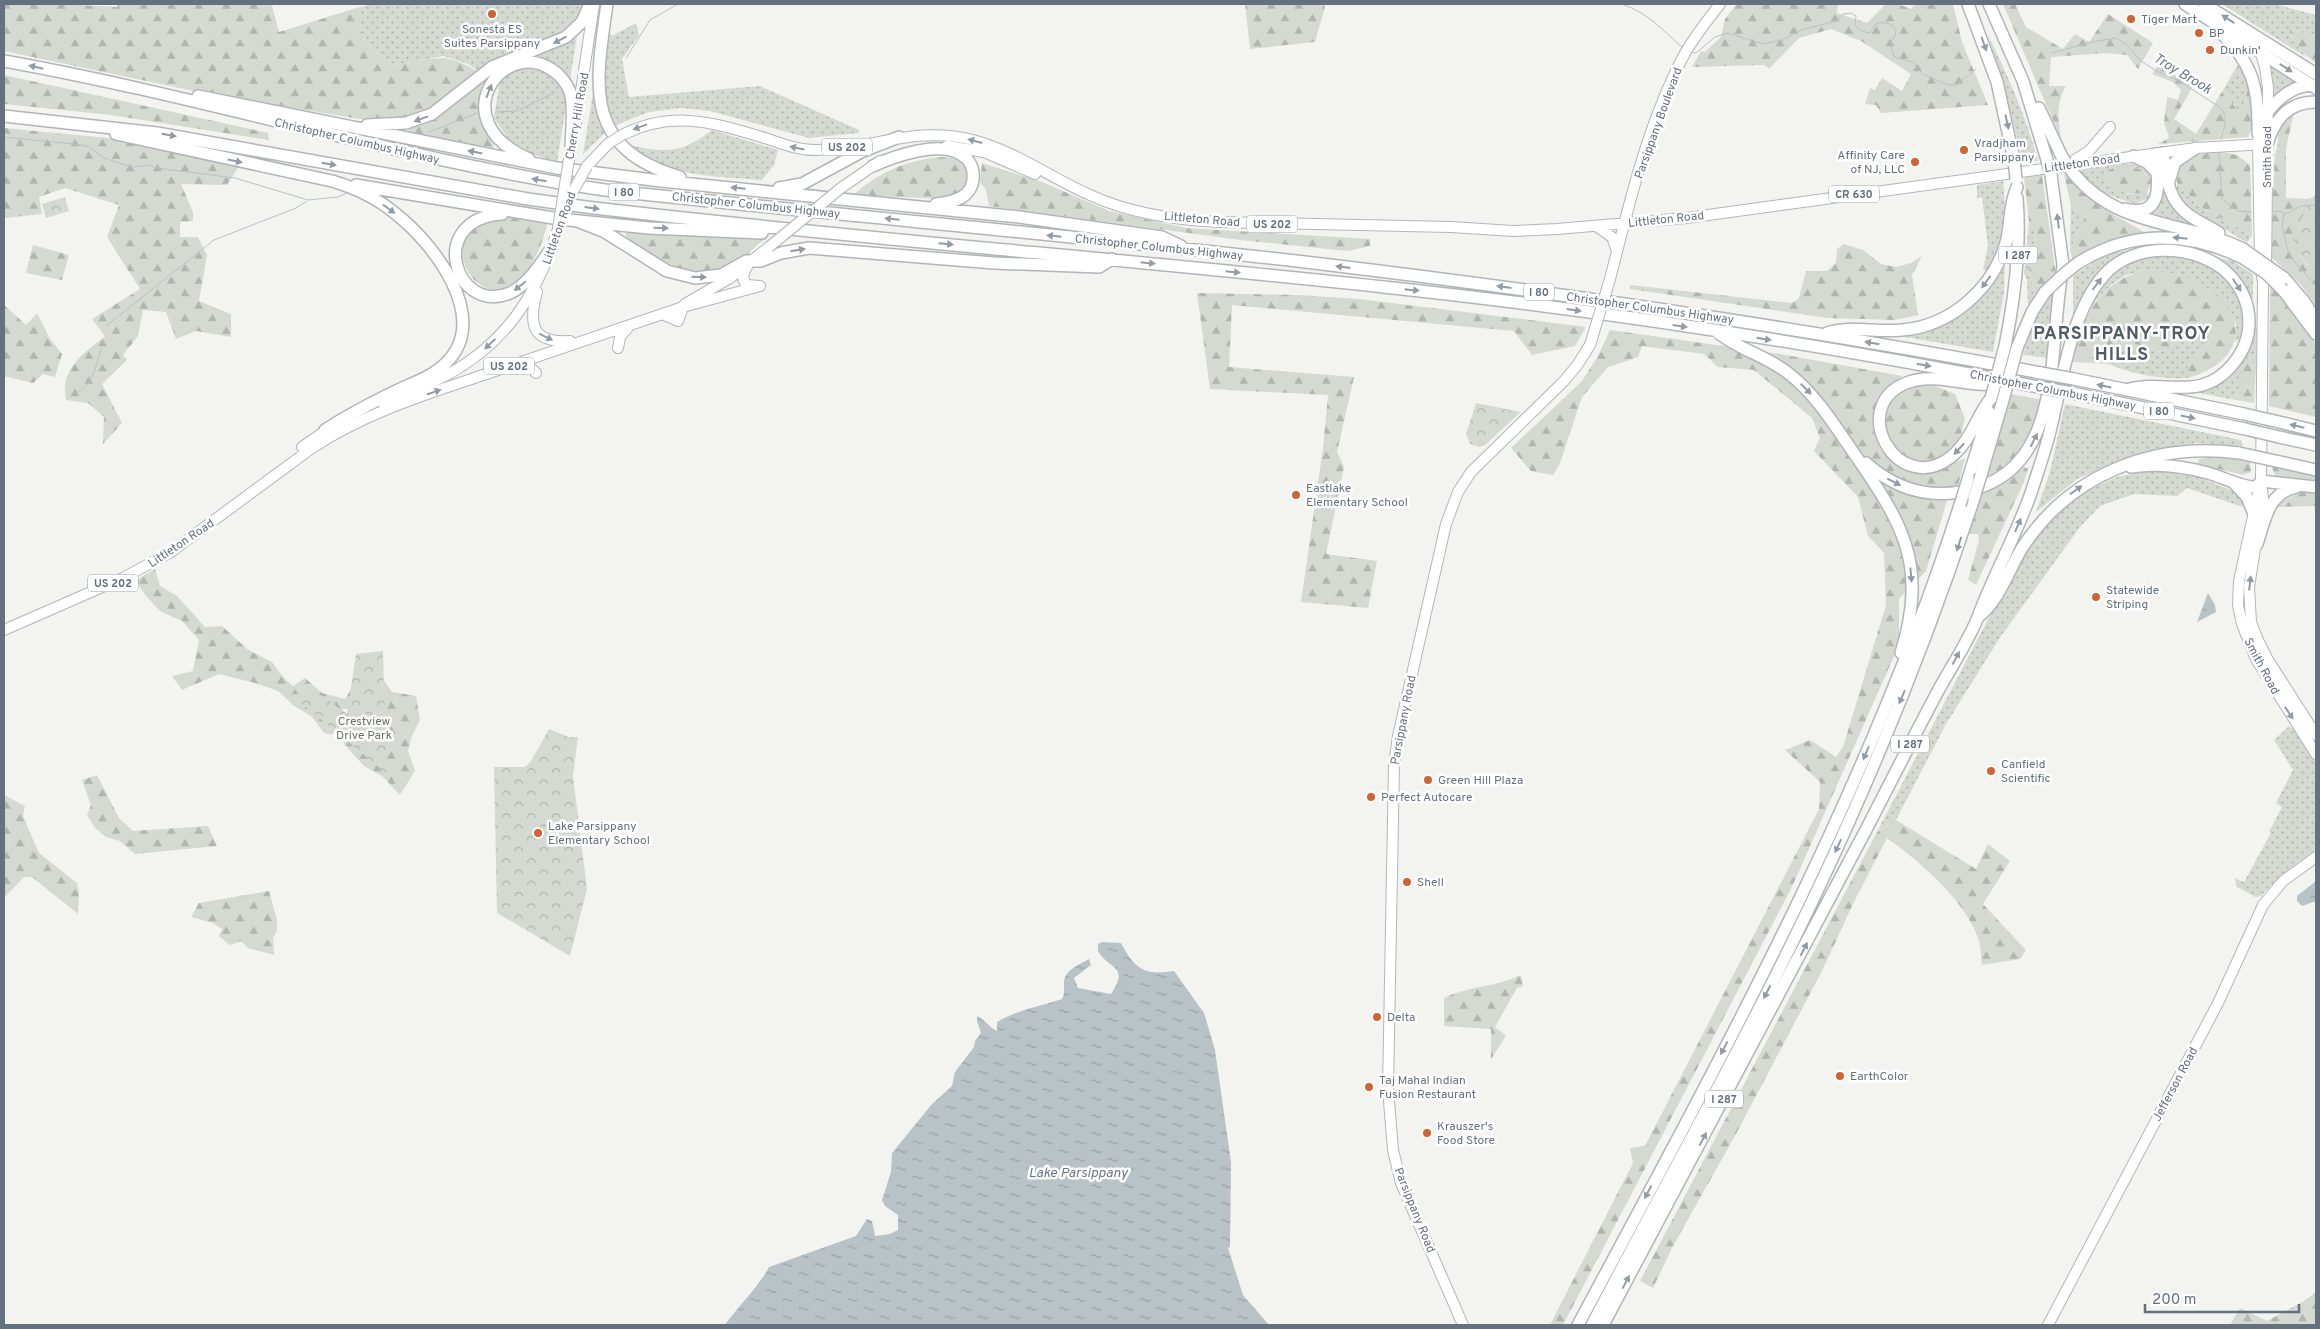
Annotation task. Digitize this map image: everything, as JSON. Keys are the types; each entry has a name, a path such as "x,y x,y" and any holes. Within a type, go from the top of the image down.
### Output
{"highway":[{"path":"278,113 369,125 406,123 426,118 492,67 555,44 566,37 582,22 590,4"},
{"path":"607,4 599,87 601,109 606,124 625,150 642,162 665,173 703,185"},
{"name":"I 287","path":"1578,1325 1786,929 1892,692 1926,606 1968,479 2005,346 2013,303 2018,254 2014,160 1997,82 1968,4"},
{"name":"I 287","path":"1603,1325 1788,981 1978,617 1981,605 2011,543 2048,440 2055,406 2064,322 2063,266 2051,175 2023,81 1989,4"},
{"path":"2185,4 2260,52 2315,83"},
{"path":"2204,4 2251,34 2315,83"},
{"path":"2210,19 2236,49 2251,72 2258,101 2261,140"},
{"name":"Christopher Columbus Highway","path":"4,61 447,162 562,184 1189,250 1506,287 1825,334 2074,379 2316,431"},
{"path":"557,168 522,156 505,146 491,130 486,117 485,103 488,89 495,78 512,66 527,63 541,64 557,73 565,83 571,99 570,154"},
{"path":"69,75 178,91 278,113 557,168 1018,217 1162,237 1189,250"},
{"path":"2023,81 2033,91 2063,161 2095,196 2112,207 2132,216 2210,235 2243,254"},
{"path":"2261,140 2267,114 2289,92 2315,83"},
{"path":"2261,140 2282,113 2303,103 2316,102"},
{"name":"Christopher Columbus Highway","path":"4,116 157,133 547,202 1434,292 1716,331 2072,393 2316,445"},
{"path":"68,122 210,156 330,181 532,215 649,228 753,232 802,237 879,237"},
{"path":"759,190 802,184 861,152 898,137"},
{"path":"2168,182 2175,162 2196,148"},
{"path":"848,199 945,203 957,200 965,195 971,187 973,179 969,161 962,155 950,150 916,152 873,166"},
{"path":"2095,196 2124,209 2138,211 2144,209 2156,197 2159,190 2159,154"},
{"path":"2159,154 2174,200 2185,212 2303,300 2316,320"},
{"path":"2134,156 2148,163 2158,174"},
{"path":"325,430 442,367 454,354 463,331 463,318 457,294 443,266 420,238 397,214 372,197 356,189 330,181"},
{"path":"1825,334 1840,328 1890,331 1915,328 1939,320 1967,303 1987,281 2000,258 2008,233 2011,201 2016,183"},
{"path":"532,215 493,214 479,218 467,226 459,237 455,250 456,268 462,279 470,288 482,294 500,295 511,293 530,276 551,249"},
{"path":"577,221 606,232 654,264 684,276 702,278 721,275 746,261 750,263 788,251 820,248 994,262 1099,267 1112,259"},
{"path":"1592,1325 1791,945 1837,848 1917,662 1974,498 2018,348 2032,312 2045,292 2078,263 2114,245 2131,240 2160,237 2198,240 2243,254"},
{"path":"2055,406 2074,334 2084,307 2098,283 2115,265 2137,254 2165,251 2194,256 2220,267 2238,286 2248,309 2249,326 2245,343 2233,364 2220,376 2196,387 2138,386 2127,390"},
{"path":"1844,439 1879,474 1895,484 1913,490 1944,494 1963,492 1981,487 2005,474 2030,447 2044,412 2053,362 2059,288 2063,266"},
{"path":"2283,284 2316,334"},
{"path":"1716,331 1728,342 1768,359 1795,378 1819,403 1892,511 1904,540 1909,560 1912,590 1911,612 1904,643 1891,683 1892,692"},
{"path":"1991,398 1983,407 1967,439 1952,456 1938,464 1923,467 1906,464 1893,455 1884,443 1880,428 1880,412 1887,398 1902,385 1922,380 1990,385 2012,382"},
{"path":"1978,617 1988,609 2022,549 2048,515 2068,496 2110,470 2143,458 2170,452 2211,450 2239,453 2316,470"},
{"path":"2110,470 2166,465 2207,473 2252,488 2257,487 2261,481 2311,486"},
{"path":"2233,482 2247,497 2254,514"},
{"path":"2257,544 2268,510 2274,499 2286,490 2311,486"},
{"path":"1574,1325 1601,1282"}],"main road":[{"name":"Cherry Hill Road","path":"558,229 583,84 594,4"},
{"name":"Parsippany Boulevard","path":"1625,224 1652,134 1670,84 1684,54 1720,4"},
{"name":"Smith Road","path":"2251,34 2260,52 2268,78 2267,114"},
{"name":"Littleton Road","path":"269,479 300,449 325,430 441,378 476,356 505,329 536,288 570,195 587,166 608,144 622,135 654,122 683,120 720,125 805,150 845,148 898,137 936,135 974,140 1001,149 1089,195 1166,217 1201,221 1451,227 1513,231 1688,218 2063,161 2236,146 2261,140"},
{"path":"2063,161 2086,154 2110,127"},
{"name":"Smith Road","path":"2261,140 2258,172 2260,264 2263,282 2261,481 2263,498 2249,587 2249,611 2254,632 2268,660 2316,735"},
{"name":"Smith Road","path":"2261,140 2267,266 2263,282"},
{"name":"Littleton Road","path":"4,630 145,568 171,552 269,479 335,433 384,409 662,314 678,321 684,304 710,291 750,263 842,188 882,160 908,150 945,146 984,152 1041,176 1067,184"},
{"path":"2236,146 2250,156 2258,172"},
{"name":"Parsippany Road","path":"1462,1324 1402,1182 1390,1132 1388,1060 1391,885 1394,764 1398,736 1446,524 1458,492 1481,461 1534,412 1568,376 1590,345 1625,224"},
{"path":"1596,226 1612,237 1617,251"},
{"path":"546,263 532,311 533,326 539,334 548,340 559,342 583,340"},
{"path":"683,308 760,286 747,285 744,282 744,274 750,263"},
{"path":"600,335 613,338 618,348 620,337 630,325"},
{"path":"513,365 530,366 536,373 541,359 548,352"},
{"name":"Smith Road","path":"2261,481 2239,581 2238,605 2242,624 2256,659 2316,754"},
{"name":"Jefferson Road","path":"2048,1325 2222,996 2262,906 2283,881 2316,857"}],"green space":[{"path":"4,4 62,4 117,7 118,4 268,4 272,6 279,32 360,7 357,26 369,48 395,65 443,58 462,63 487,78 482,86 479,103 482,121 494,146 492,149 410,135 408,127 203,93 4,51"},
{"path":"373,4 582,4 557,163 514,147 494,118 499,86 468,64 443,56 395,65 369,48 357,26 360,7"},
{"path":"1245,4 1324,4 1325,7 1315,42 1250,49"},
{"path":"1737,4 1838,4 1837,13 1867,23 1886,4 1898,4 1911,9 1915,4 1953,4 1962,42 1988,105 1881,113 1876,105 1865,104 1870,88 1875,90 1882,78 1902,91 1911,74 1861,41 1831,29 1799,38 1769,69 1764,65 1692,67 1701,51 1705,52 1721,37 1725,19"},
{"path":"2003,4 2015,4 2026,27 2063,49 2075,34 2089,42 2108,14 2153,43 2138,69 2127,55 2107,53 2051,57 2049,86 2066,86 2059,111 2061,139"},
{"path":"2222,4 2275,4 2316,15 2316,36 2289,29 2291,36 2306,57"},
{"path":"636,23 639,35 622,59 629,97 760,86 859,130 859,133 809,138 710,111 681,108 649,112 623,122 605,133 583,154 604,26 612,36"},
{"path":"2289,29 2316,36 2316,63 2300,48 2293,39"},
{"path":"1988,35 2016,96 2038,161 2023,162 2010,109"},
{"path":"2160,63 2173,75 2198,78 2174,119 2196,134 2223,90 2236,109 2243,109 2249,84 2254,123 2248,137 2157,144 2169,138 2164,122 2167,97 2178,100 2181,90 2173,82 2152,74"},
{"path":"2239,63 2249,84 2243,109 2236,109 2223,90"},
{"path":"2270,65 2297,83 2273,100"},
{"path":"4,75 268,133 269,140 111,115 4,104"},
{"path":"2294,112 2286,148 2286,198 2307,199 2316,196 2298,254 2307,265 2316,268 2316,306 2302,286 2272,258 2271,230 2278,132 2281,124"},
{"path":"4,128 108,138 242,161 227,185 181,184 193,212 193,221 180,222 180,237 198,237 207,255 199,301 231,314 231,337 196,331 176,339 166,312 143,310 138,336 123,355 127,360 102,384 122,423 103,444 104,417 88,403 66,400 65,389 66,379 75,363 105,336 92,319 140,289 107,237 119,205 65,188 39,197 42,214 4,218"},
{"path":"712,130 778,150 774,165 762,180 708,176 677,170 661,164 629,145 673,150 691,144"},
{"path":"2216,151 2237,155 2250,165 2252,235 2201,207 2177,183 2176,171 2190,157"},
{"path":"947,157 966,161 970,170 966,190 947,199 853,195 874,179 897,167 921,160"},
{"path":"982,163 1042,182 1109,211 1186,228 1370,239 1370,246 1348,251 1240,240 989,206 986,190 980,182"},
{"path":"2139,163 2149,170 2152,180 2142,170 2127,194 2147,193 2151,197 2136,204 2097,189 2085,178 2081,171 2089,167"},
{"path":"2124,166 2142,170 2152,180 2147,193 2127,193 2111,186 2103,174 2113,168"},
{"path":"2069,172 2080,191 2114,215 2146,233 2099,245 2073,260 2070,249 2086,215 2071,206 2064,174"},
{"path":"2042,175 2056,275 2035,297 2029,267 2035,250 2036,231 2029,221 2024,177"},
{"path":"2003,181 2004,216 1997,249 1987,271 1983,270 1988,246 1982,197 1977,198 1977,185"},
{"path":"2162,181 2165,189 2196,226 2141,213"},
{"path":"2177,183 2201,207 2252,235 2247,243 2183,203 2177,192"},
{"path":"2316,193 2316,274 2298,254 2292,234"},
{"path":"65,197 69,211 46,218 42,204"},
{"path":"2071,206 2086,215 2070,249"},
{"path":"521,216 548,220 544,236 534,259 525,273 511,287 492,290 483,286 468,272 462,251 463,240 472,228 481,224 498,219"},
{"path":"2029,221 2036,231 2035,250 2029,267 2035,297 2028,305 2027,280 2024,273"},
{"path":"626,231 765,238 742,259 727,267 712,271 697,271 667,263 626,237"},
{"path":"1844,244 1863,250 1881,264 1896,267 1911,263 1922,256 1912,275 1918,315 1895,320 1828,318 1630,289 1630,285 1792,303 1799,298 1806,271 1827,271 1836,263 1837,249"},
{"path":"33,245 69,255 62,280 26,273"},
{"path":"2145,247 2108,262 2083,294 2073,322 2073,276 2105,255"},
{"path":"2005,253 2004,292 1993,352 1893,335 1944,322"},
{"path":"2178,255 2218,269 2238,296 2245,317 2240,339 2235,342 2236,324 2213,292 2198,282 2178,274 2142,271 2126,275 2111,285 2097,299 2088,314 2104,285 2112,275 2122,268 2145,259"},
{"path":"2215,258 2231,260 2253,274 2253,299 2237,276"},
{"path":"2142,271 2156,271 2185,276 2198,282 2215,294 2227,307 2234,320 2235,334 2232,348 2222,360 2208,370 2188,378 2188,366 2208,343 2213,329 2208,325 2161,352 2130,344 2118,348 2108,364 2073,362 2081,331 2094,305 2114,284"},
{"path":"2270,285 2295,312 2316,344 2316,417 2269,406"},
{"path":"2055,290 2049,358 2023,355 2034,318"},
{"path":"1197,293 1298,295 1359,299 1586,327 1575,346 1532,355 1514,331 1232,305 1229,367 1354,377 1337,452 1344,467 1326,554 1377,561 1368,608 1301,602 1323,448 1328,395 1210,389"},
{"path":"4,305 26,325 37,313 50,339 62,354 55,377 43,374 33,383 4,376"},
{"path":"2253,317 2257,331 2256,367 2249,357 2242,374 2242,394 2230,399 2189,391 2232,371"},
{"path":"2208,325 2213,329 2208,343 2188,366 2188,378 2148,376 2108,364 2118,348 2124,345 2137,345 2161,352"},
{"path":"1610,330 1780,354 1902,376 1881,398 1873,427 1880,449 1899,466 1923,472 1946,467 1965,458 1958,486 1951,487 1926,571 1899,599 1899,645 1792,887 1563,1325 1550,1325 1633,1163 1630,1148 1645,1146 1819,809 1820,782 1785,750 1810,740 1836,757 1843,747 1886,605 1884,553 1868,536 1858,497 1814,451 1820,438 1812,418 1754,370 1718,367 1704,354 1642,346 1638,357 1608,367 1582,397 1560,463 1553,475 1531,471 1511,448 1582,381 1598,356"},
{"path":"2248,356 2256,367 2254,403 2230,399 2242,394 2242,374"},
{"path":"1930,384 1955,394 1965,419 1958,446 1929,464 1906,458 1887,444 1885,415 1895,394 1905,387"},
{"path":"2010,394 2044,400 2032,435 2009,466 1984,481"},
{"path":"1476,403 1521,412 1485,445 1479,447 1470,444 1466,434"},
{"path":"2065,404 2241,440 2243,446 2197,443 2145,451 2077,479 2036,512 2050,472"},
{"path":"2223,457 2250,461 2251,472 2243,475 2198,464 2199,459"},
{"path":"2021,465 2028,469 2024,482 1976,585 1968,580 1979,540 1978,534 1967,534 1983,490"},
{"path":"2272,467 2316,476 2316,480 2275,476"},
{"path":"2145,471 2192,474 2240,494 2249,509 2187,488 2177,496 2134,494 2100,506 2080,527 2001,636 1946,724 1896,820 1877,832 2031,537 2079,494 2117,477"},
{"path":"2302,490 2316,492 2316,506 2273,507"},
{"path":"155,569 160,586 177,596 205,627 222,626 247,649 272,662 284,678 293,686 305,678 322,693 345,699 353,687 358,654 382,653 383,679 392,692 416,696 420,720 411,738 408,751 415,771 400,795 382,776 364,766 344,744 350,709 343,709 332,735 324,733 312,717 293,705 278,691 255,683 219,674 182,690 172,676 193,671 199,640 182,621 160,611 145,595 136,580"},
{"name":"Crestview Drive Park","path":"383,651 386,773 290,694 321,695 347,714 356,654"},
{"path":"2288,727 2296,729 2316,759 2316,850 2281,875 2261,896 2255,897 2236,886 2235,878 2244,882 2271,833 2269,832 2282,807 2276,803 2293,770 2274,740"},
{"name":"Lake Parsippany Elementary School","path":"549,729 569,737 578,737 573,776 587,889 570,956 497,913 494,767 525,767 531,761"},
{"path":"97,775 119,818 133,831 208,826 217,846 135,854 120,841 106,837 95,828 87,815 91,805 82,780"},
{"path":"4,795 25,806 23,816 39,853 77,883 79,893 78,914 32,877 24,877 6,896 4,895"},
{"path":"1896,820 1976,869 1988,844 2010,861 1983,904 2026,950 2020,959 1982,965 1978,938 1963,910 1940,882 1887,838 1853,904 1822,971 1736,1134 1673,1246 1653,1288 1640,1281 1877,832"},
{"path":"269,891 277,920 277,931 273,938 274,955 248,948 241,941 230,945 219,936 222,929 213,923 191,917 199,903"},
{"path":"1521,975 1523,986 1517,988 1495,1027 1506,1036 1491,1059 1491,1029 1444,1026 1444,998"},
{"path":"2316,1292 2316,1325 2230,1325 2240,1308 2267,1321 2304,1301"}],"water":[{"path":"2208,593 2215,605 2216,612 2197,622"},
{"path":"2316,881 2316,901 2302,906 2297,901 2297,896"},
{"name":"Lake Parsippany","path":"1102,942 1121,943 1131,959 1147,971 1174,971 1204,1013 1215,1050 1231,1162 1230,1247 1228,1248 1243,1295 1269,1325 725,1325 769,1267 856,1236 867,1219 872,1221 875,1236 890,1234 898,1230 898,1215 885,1206 882,1200 891,1172 892,1153 932,1104 952,1086 955,1072 974,1047 975,1041 981,1033 977,1016 997,1031 997,1022 1005,1018 1021,1011 1062,999 1066,975 1073,968 1089,959 1091,965 1074,978 1078,988 1111,994 1119,978 1116,969 1098,951 1098,944"}],"waterway":[{"path":"626,58 650,20 678,4"},
{"name":"Troy Brook","path":"1622,4 1648,17 1683,48"},
{"name":"Troy Brook","path":"1691,52 1696,53 1715,37 1728,33 1763,44 1783,40 1801,30 1837,21 1843,14 1851,13 1856,16 1855,25 1861,31 1869,33 1877,23 1890,24 1896,30 1895,36 1890,43 1894,57 1912,62 1923,74 1948,85 1956,85 1976,69"},
{"name":"Troy Brook","path":"2052,53 2092,42 2116,38 2126,44 2141,61 2179,81 2221,108 2225,116 2221,139"},
{"path":"496,112 517,111 555,92"},
{"path":"429,132 477,113"},
{"path":"4,137 82,145 89,147 104,158 132,167 150,165 156,168 235,178 308,200 338,197 347,193"},
{"name":"Troy Brook","path":"2219,153 2222,199 2238,211 2251,212"},
{"path":"106,326 214,240 296,208 307,201"},
{"name":"Troy Brook","path":"2272,211 2282,212 2284,215 2301,206 2316,205"},
{"path":"2284,215 2282,226 2289,255 2316,286"},
{"path":"78,392 84,388 91,378 102,347"}],"place":[{"name":"Sonesta ES Suites Parsippany","path":"492,14"},
{"name":"Tiger Mart","path":"2131,19"},
{"name":"BP","path":"2199,33"},
{"name":"Dunkin'","path":"2210,50"},
{"name":"Vradjham Parsippany","path":"1964,150"},
{"name":"Affinity Care of NJ, LLC","path":"1915,162"},
{"name":"Eastlake Elementary School","path":"1296,495"},
{"name":"Statewide Striping","path":"2096,597"},
{"name":"Canfield Scientific","path":"1991,771"},
{"name":"Green Hill Plaza","path":"1428,780"},
{"name":"Perfect Autocare","path":"1371,797"},
{"name":"Lake Parsippany Elementary School","path":"538,833"},
{"name":"Shell","path":"1407,882"},
{"name":"Delta","path":"1377,1017"},
{"name":"EarthColor","path":"1840,1076"},
{"name":"Taj Mahal Indian Fusion Restaurant","path":"1369,1087"},
{"name":"Krauszer's Food Store","path":"1427,1133"}],"district":[{"name":"PARSIPPANY-TROY HILLS","path":"2122,343"}]}
